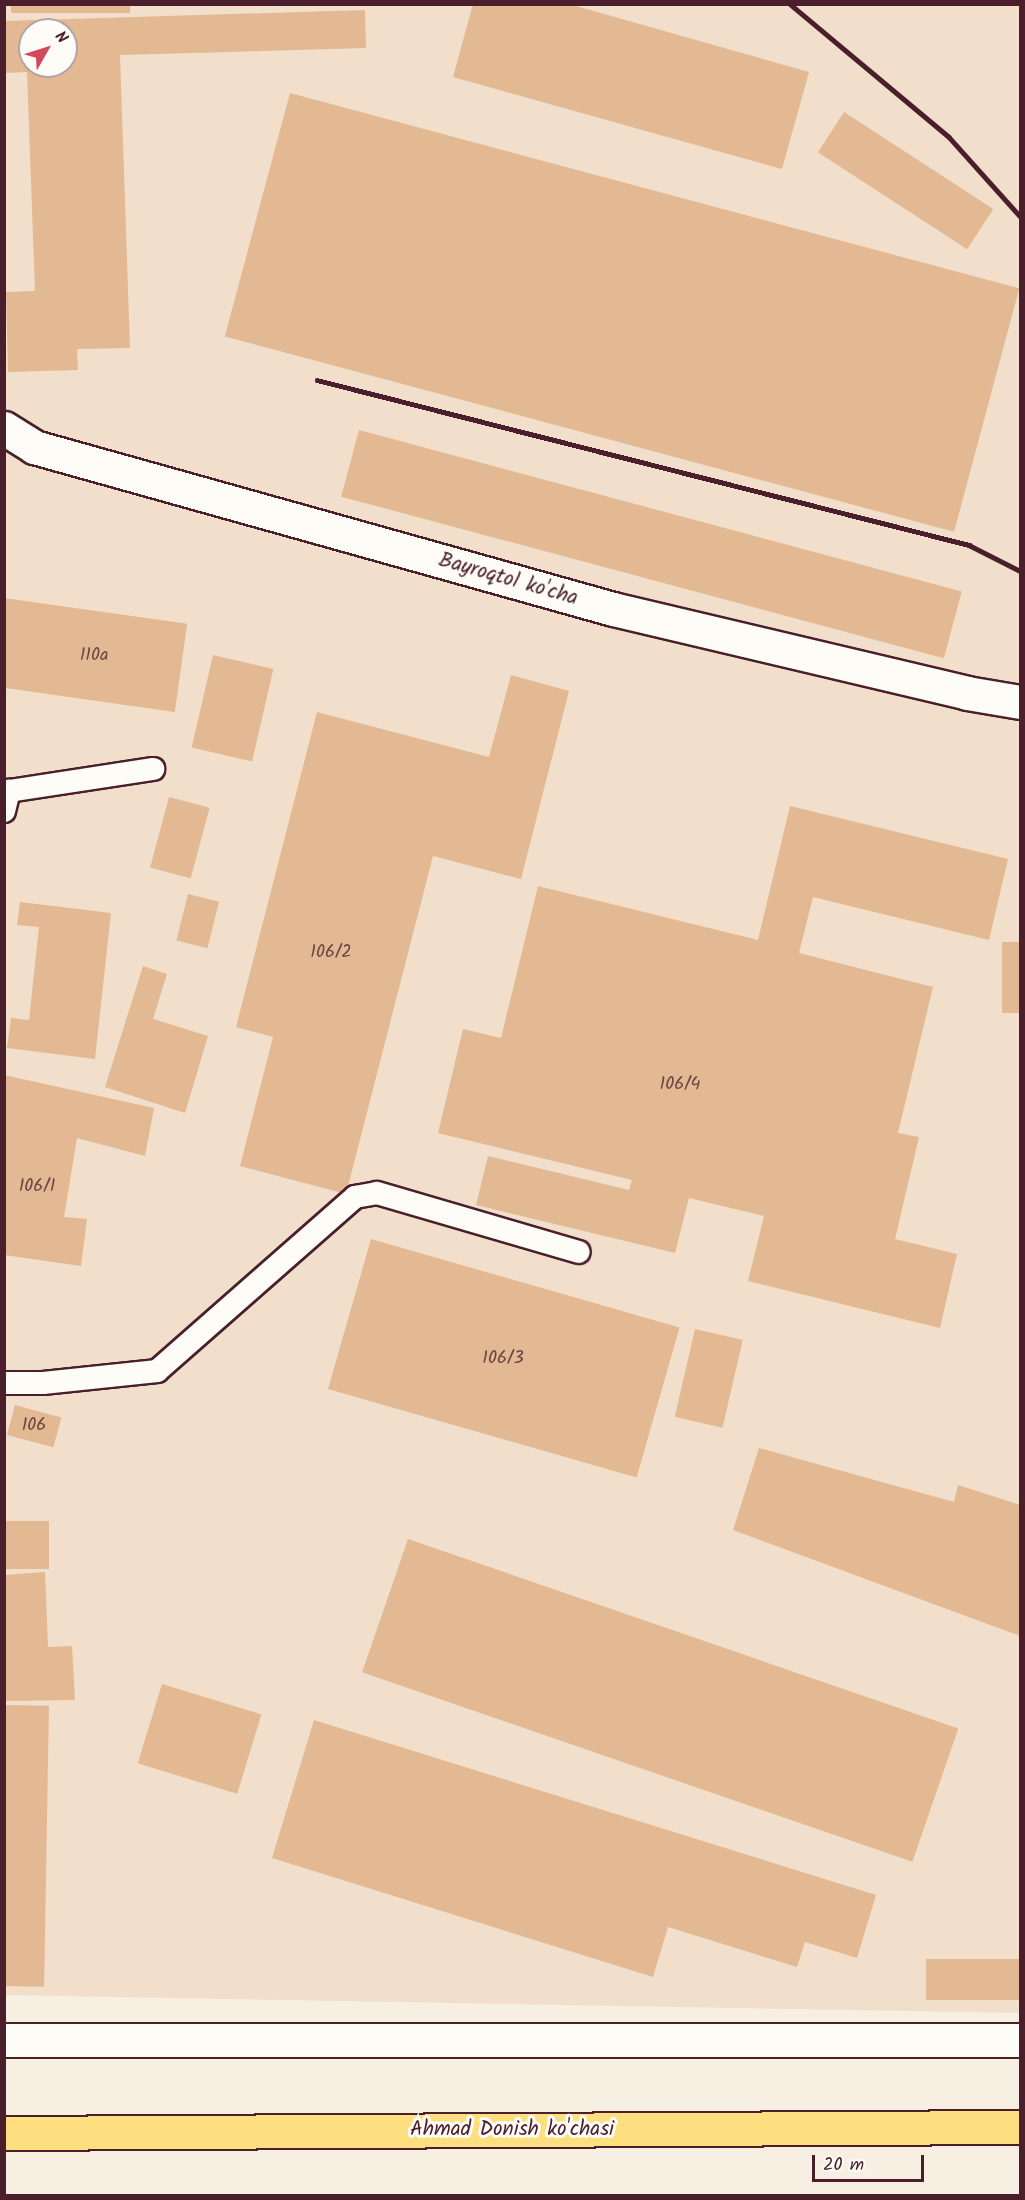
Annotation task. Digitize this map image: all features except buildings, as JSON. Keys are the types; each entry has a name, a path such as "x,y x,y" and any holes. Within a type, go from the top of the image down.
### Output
{"main road":[{"name":"Ahmad Donish ko'chasi","path":"4,2133 1020,2127"}],"street":[{"name":"Bayroqtol ko'cha","path":"4,428 34,447 613,609 967,693 1020,702"},
{"path":"8,2046 1020,2040"}],"lane":[{"path":"4,811 9,791 153,769"},
{"path":"4,1383 43,1383 156,1371 355,1197 377,1193 579,1252"}],"shaded area":[{"path":"5,5 1020,5 1020,2013 5,1995"}],"railway":[{"path":"790,4 949,137 1020,216"},
{"path":"317,380 969,545 1020,571"}]}
